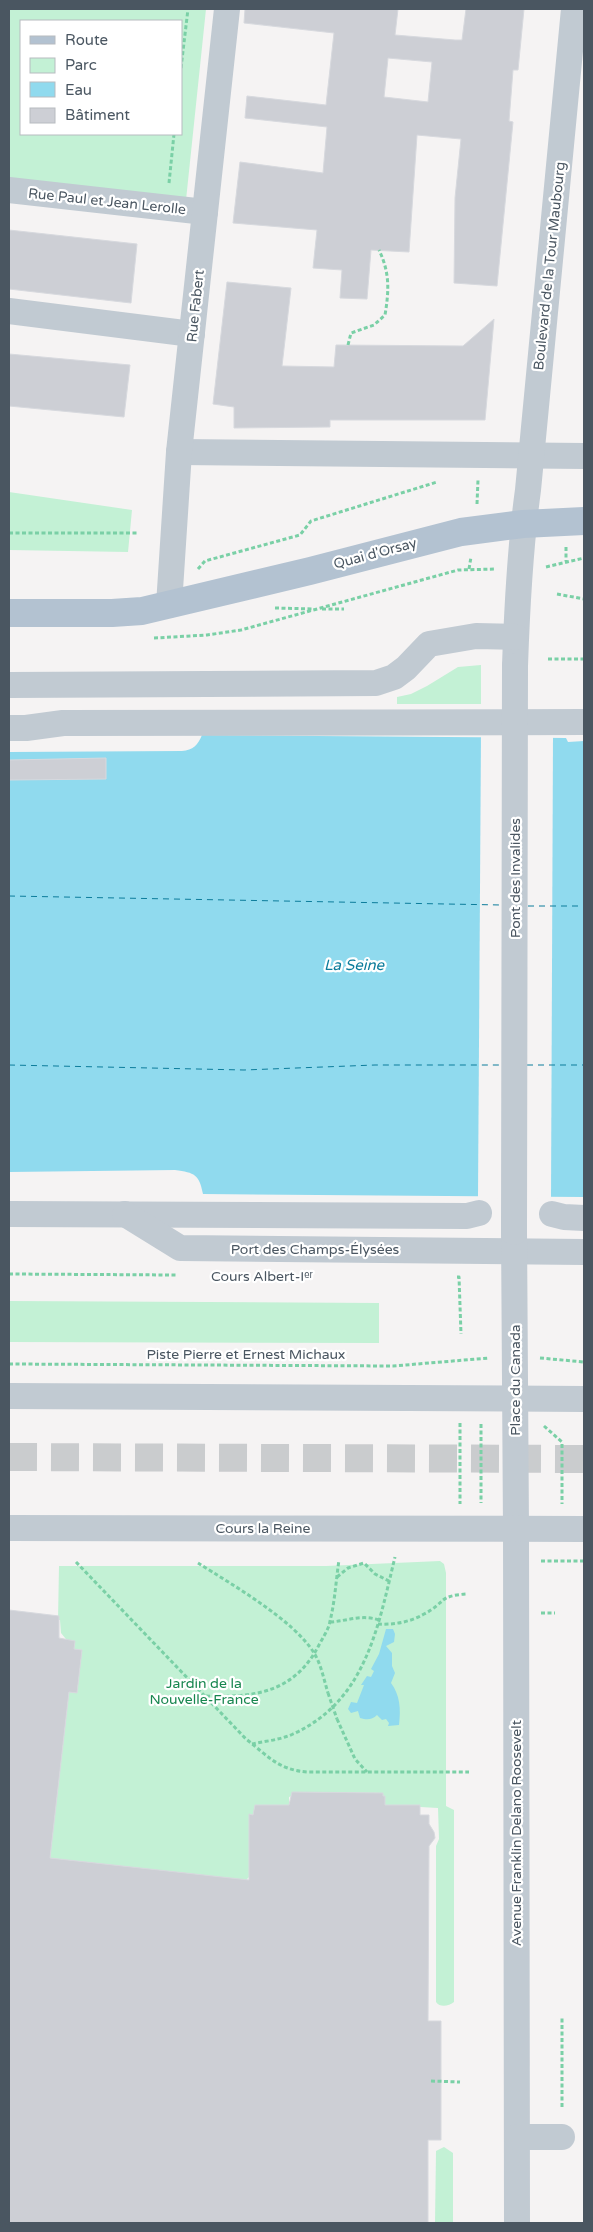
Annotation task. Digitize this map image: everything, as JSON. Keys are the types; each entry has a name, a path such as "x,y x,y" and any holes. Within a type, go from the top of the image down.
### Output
{"main road":[{"name":"Quai d'Orsay","path":"9,613 112,613 142,611 460,532 523,524 584,522"}],"street":[{"name":"Rue Fabert","path":"169,605 179,452 227,9"},
{"name":"Boulevard de la Tour Maubourg","path":"523,524 574,9"},
{"name":"Rue Paul et Jean Lerolle","path":"9,190 205,212"},
{"path":"9,311 192,334"},
{"path":"357,454 370,441 450,442"},
{"path":"179,452 584,456"},
{"name":"Pont des Invalides","path":"514,1242 515,666 523,524"},
{"path":"9,685 376,683 394,678 429,644 476,636 516,637"},
{"path":"9,711 25,712 63,723"},
{"path":"9,728 26,728 63,723 584,722"},
{"path":"9,1214 467,1216 479,1213"},
{"name":"Port des Champs-Élysées","path":"125,1214 180,1248 514,1242 584,1252"},
{"path":"552,1214 584,1218"},
{"name":"Place du Canada","path":"514,1242 516,1528"},
{"path":"9,1396 584,1399"},
{"name":"Cours la Reine","path":"9,1528 516,1528"},
{"path":"516,1528 584,1529"},
{"name":"Avenue Franklin Delano Roosevelt","path":"516,1528 516,2223"},
{"path":"517,2137 562,2137"}],"path":[{"path":"182,60 188,9"},
{"path":"168,189 174,135"},
{"path":"348,345 351,333 374,325 385,315 389,279 385,262 379,250"},
{"path":"472,476 478,476 478,495"},
{"path":"169,605 205,561 300,535 311,522 439,481"},
{"path":"9,533 137,533"},
{"path":"551,567 584,558"},
{"path":"470,569 477,568"},
{"path":"557,594 584,598"},
{"path":"548,659 584,660"},
{"path":"9,1274 185,1275"},
{"path":"449,1277 459,1277 461,1334"},
{"name":"Piste Pierre et Ernest Michaux","path":"9,1364 393,1366 483,1358"},
{"path":"545,1358 584,1362"},
{"path":"460,1415 460,1512"},
{"path":"481,1416 481,1511"},
{"path":"562,1442 562,1510"},
{"path":"252,1744 292,1735 328,1711 359,1674 366,1660 378,1622 395,1557"},
{"path":"205,1696 247,1695 280,1686 294,1678 305,1668 330,1622 339,1560"},
{"path":"533,1562 584,1561"},
{"path":"76,1562 269,1760 297,1771 469,1772"},
{"path":"198,1563 262,1605 303,1639 314,1654 337,1719 355,1759 367,1772"},
{"path":"336,1578 348,1568 364,1563 375,1574 389,1581"},
{"path":"330,1622 344,1622 362,1616 378,1622 396,1624 424,1615 449,1595 466,1594"},
{"path":"541,1613 555,1614"},
{"path":"562,2018 562,2107"},
{"path":"431,2082 460,2082"}],"green space":[{"path":"9,9 206,9 186,200 9,180"},
{"path":"9,492 132,510 128,552 9,550"},
{"path":"481,665 481,704 397,704 397,697 411,694 458,667"},
{"path":"9,1301 379,1303 379,1343 9,1342"},
{"name":"Jardin de la Nouvelle-France","path":"440,1561 444,1564 446,1573 446,1806 454,1810 454,2002 445,2006 436,2002 436,1846 439,1839 438,1808 385,1805 385,1796 382,1793 292,1792 292,1796 289,1797 289,1805 255,1805 253,1815 250,1814 251,1875 246,1880 50,1858 69,1692 77,1693 82,1650 74,1649 61,1633 60,1620 58,1620 59,1566 326,1566"},
{"path":"444,2147 453,2153 453,2223 435,2223 436,2151"}],"water":[{"name":"La Seine","path":"202,735 566,738 568,742 584,741 584,1197 203,1194 198,1178 187,1172 175,1170 9,1172 9,752 182,751 195,746"},
{"path":"386,1629 393,1629 395,1634 394,1642 386,1646 392,1653 392,1666 395,1673 391,1683 398,1697 400,1713 399,1725 388,1726 389,1723 386,1719 382,1720 377,1715 371,1719 363,1719 360,1718 358,1711 351,1713 348,1709 351,1702 357,1703 364,1685 361,1685 367,1676 371,1677 374,1671 371,1669 379,1654"}],"pier":[{"path":"481,734 553,735 551,1199 478,1198"}],"building":[{"path":"245,9 398,9 395,35 462,40 466,9 524,9 518,70 513,70 509,121 513,122 497,286 454,283 455,198 461,139 417,135 409,252 371,250 367,299 340,298 342,270 313,268 317,230 233,223 240,162 323,173 327,127 245,118 247,96 326,105 334,33 244,23","holes":["388,58 432,62 428,102 384,97"]},
{"path":"9,230 137,244 131,303 9,289"},
{"path":"227,282 291,288 282,366 334,367 336,345 463,346 494,319 485,420 330,420 330,427 234,428 234,407 213,404"},
{"path":"9,354 130,365 124,417 9,406"},
{"path":"106,758 106,779 9,780 9,760"},
{"path":"9,1610 59,1616 59,1638 75,1641 74,1649 82,1650 77,1693 69,1692 50,1858 249,1880 249,1814 253,1815 255,1805 289,1805 292,1792 383,1793 385,1805 420,1805 420,1815 429,1815 429,1824 435,1838 429,1846 428,2021 441,2021 441,2140 428,2140 428,2223 9,2223"}],"ferry route":[{"path":"9,896 501,905"},
{"path":"528,906 584,906"},
{"path":"9,1065 244,1070 375,1065 503,1065"},
{"path":"527,1065 584,1065"}],"tunnel":[{"path":"9,1457 584,1459"}]}
